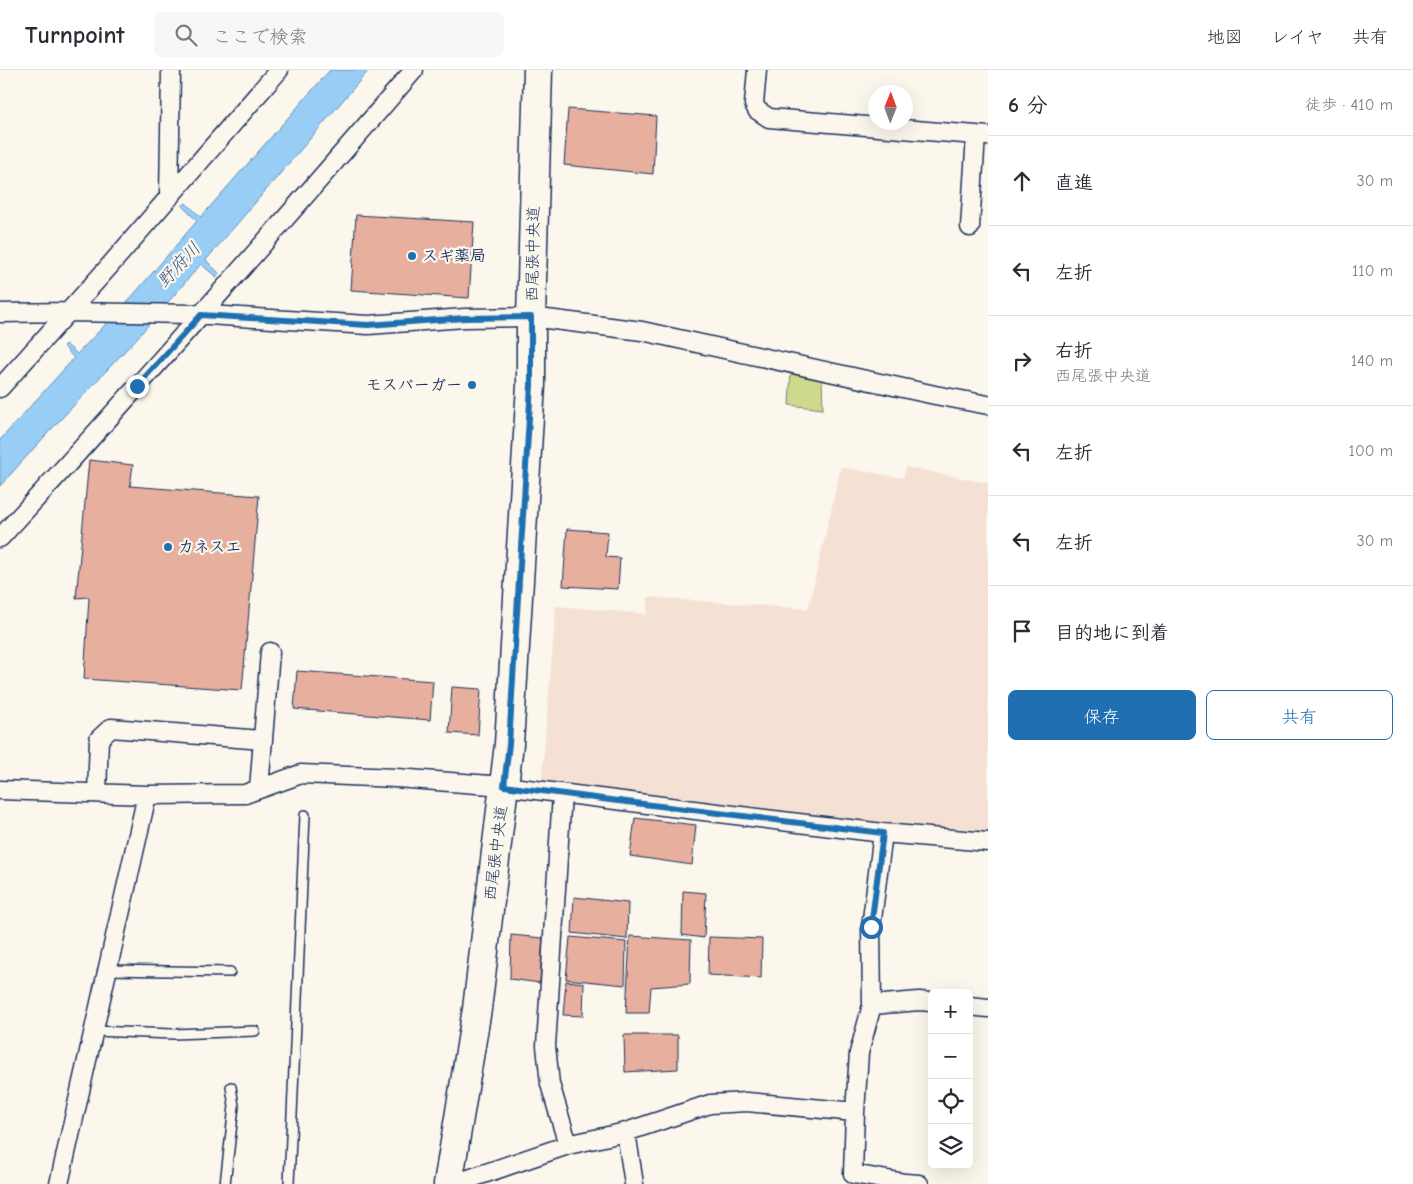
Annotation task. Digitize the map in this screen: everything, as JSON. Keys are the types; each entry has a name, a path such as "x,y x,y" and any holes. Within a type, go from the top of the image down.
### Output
{"main road":[{"name":"西尾張中央道","path":"448,1184 477,1008 509,744 531,394 531,317 538,70"}],"street":[{"path":"169,198 171,70"},
{"path":"0,388 75,312 169,198 279,70"},
{"path":"0,538 49,485 414,70"},
{"path":"757,70 754,104 757,110 769,118 982,135 970,227"},
{"path":"0,313 75,312 197,315 368,325 465,318 531,317 642,331 988,405"},
{"path":"259,789 270,652"},
{"path":"97,793 99,739 111,728 263,740"},
{"path":"0,790 147,795 245,794 301,774 396,778 504,786 883,833 988,842"},
{"path":"562,794 546,1046 550,1084 568,1145"},
{"path":"59,1184 147,795"},
{"path":"883,833 871,927 872,1006 859,1053 854,1112 853,1174 905,1184 920,1184"},
{"path":"872,1006 928,1002"},
{"path":"973,1006 988,1008"},
{"path":"454,1184 568,1145 626,1132 710,1104 747,1102 854,1112"},
{"path":"626,1132 634,1184"}],"lane":[{"path":"289,1184 305,815"},
{"path":"108,970 230,972"},
{"path":"93,1032 174,1034 255,1031"},
{"path":"225,1184 234,1106 231,1086"}],"shaded area":[{"path":"841,467 903,478 906,467 988,483 988,834 541,787 556,606 647,614 648,597 808,609"}],"green space":[{"path":"791,370 822,379 823,409 789,405"}],"water":[{"name":"野府川","path":"330,70 369,70 206,260 219,273 216,277 201,264 137,338 0,486 0,440 74,358 63,346 66,344 77,354 129,300 197,221 182,206 186,203 201,217"}],"building":[{"path":"568,109 656,116 653,174 564,165"},
{"name":"スギ薬局","path":"356,215 474,222 469,298 351,290"},
{"name":"カネスエ","path":"89,460 133,465 130,486 259,496 242,690 84,679 89,597 76,598"},
{"path":"567,529 608,532 606,557 620,558 618,589 563,586"},
{"path":"297,671 433,681 430,720 294,709"},
{"path":"452,687 481,689 478,735 449,733"},
{"path":"635,818 696,825 692,865 630,856"},
{"path":"683,891 706,893 704,938 682,935"},
{"path":"574,897 628,903 627,939 572,933"},
{"path":"511,935 543,938 540,983 510,979"},
{"path":"630,936 691,940 690,984 651,987 649,1013 626,1013"},
{"path":"570,937 626,942 625,985 566,979"},
{"path":"709,937 762,939 761,978 708,975"},
{"path":"566,981 584,983 583,1016 563,1015"},
{"path":"624,1035 678,1035 678,1069 625,1072"}],"place":[{"name":"スギ薬局","path":"412,256"},
{"name":"モスバーガー","path":"472,385"},
{"name":"カネスエ","path":"168,547"}],"route":[{"path":"137,386 201,315 368,325 465,318 531,317 531,385 509,744 504,786 883,833 871,927"}]}
